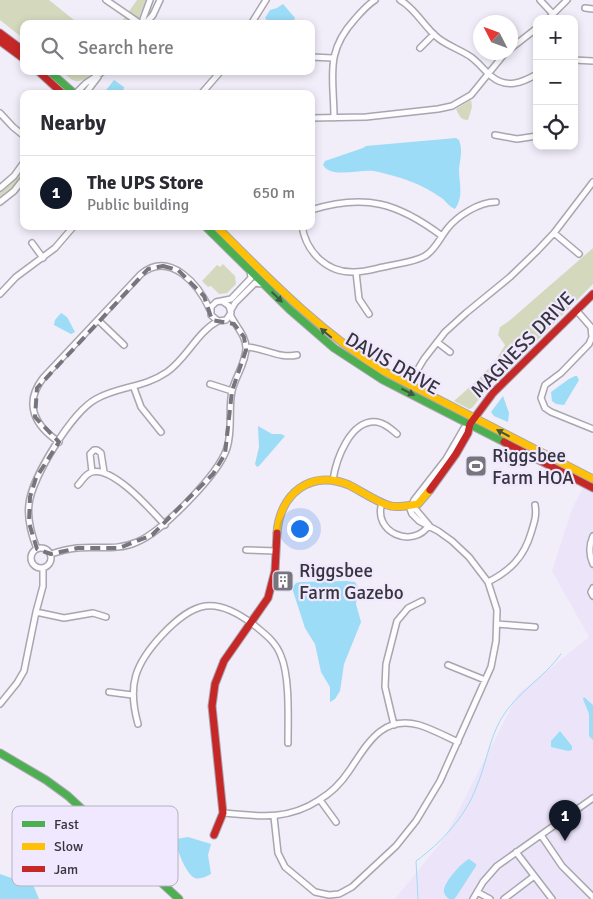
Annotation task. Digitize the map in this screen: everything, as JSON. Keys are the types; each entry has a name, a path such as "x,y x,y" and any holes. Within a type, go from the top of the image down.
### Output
{"main road":[{"path":"0,33 20,48"},
{"path":"0,40 20,56"},
{"path":"43,75 59,90"},
{"path":"54,75 70,90"},
{"name":"DAVIS DRIVE","path":"209,230 318,336 356,364 383,380 593,479"},
{"name":"DAVIS DRIVE","path":"220,230 304,313 334,339 371,364 593,488"},
{"name":"MAGNESS DRIVE","path":"412,505 418,504 446,468 462,443 472,421 492,393 593,294"},
{"path":"214,835 223,813 213,695 216,678 221,666 265,605 271,590 275,571 280,511 294,492 318,481 333,480 348,484 382,503 398,507 412,505"},
{"path":"0,753 46,780 79,806"},
{"path":"165,886 179,899"}],"street":[{"path":"106,0 137,20"},
{"path":"143,20 150,0"},
{"path":"147,20 153,15 160,0"},
{"path":"256,20 266,0"},
{"path":"334,118 333,58 336,46 344,31 363,9 374,0"},
{"path":"400,0 434,34 471,57 499,81 511,84 524,82 533,76"},
{"path":"540,0 553,14 567,0"},
{"path":"585,8 593,10"},
{"path":"518,43 533,31"},
{"path":"420,48 434,34"},
{"path":"315,57 333,58"},
{"path":"315,118 366,117 446,108 459,103 470,95 499,60"},
{"path":"578,60 593,60"},
{"path":"79,90 86,82 97,75"},
{"path":"88,90 100,75"},
{"path":"204,90 217,75"},
{"path":"0,113 20,133"},
{"path":"495,135 517,139 533,137"},
{"path":"0,188 14,176 20,168"},
{"path":"408,384 437,342 457,320 524,264 554,233 593,182"},
{"path":"0,202 14,191 20,183"},
{"path":"315,209 342,202 381,204 396,208 413,216 442,236"},
{"path":"303,230 307,244 321,261 337,270 356,272 421,258 431,251 450,225 468,212 487,202 496,202"},
{"path":"0,292 16,277 44,258 71,230"},
{"path":"554,233 579,254"},
{"path":"32,243 44,258"},
{"path":"59,442 44,431 37,421 33,408 35,393 44,378 141,274 152,267 163,266 178,270 204,296 211,312 221,321 234,324"},
{"path":"209,326 213,304 231,299 251,278 250,271"},
{"path":"356,272 359,299 369,314"},
{"path":"37,549 29,523 30,497 36,478 76,417 88,404 107,394 134,388 154,380 173,368 209,326 221,321 230,313 235,303 255,284 263,284"},
{"path":"51,554 78,548 110,549 128,546 152,535 165,525 213,474 221,462 230,435 232,391 246,347 244,337 234,324 229,306 204,296"},
{"path":"577,311 591,327 591,341 566,369 545,386 541,398 544,408 593,428"},
{"path":"98,320 124,345"},
{"path":"437,342 450,352"},
{"path":"246,347 260,348 282,356 297,355"},
{"path":"210,384 232,391"},
{"path":"134,388 141,407 161,432"},
{"path":"333,480 336,462 342,448 361,426 370,422 379,423 387,426 397,434"},
{"path":"92,472 90,454 97,450 101,453 104,472"},
{"path":"78,485 86,475 92,472 104,472 120,481 165,525"},
{"path":"382,503 379,511 381,519 387,528 396,534 405,537 416,536 429,525"},
{"path":"274,816 278,853 285,867 315,892 332,895 344,892 387,856 408,832 436,788 458,742 494,655 497,624 495,601 488,582 462,550 429,525 412,505"},
{"path":"488,582 506,572 523,554 536,518 535,505"},
{"path":"593,536 590,556 593,564"},
{"path":"37,549 46,549 51,554 51,563 44,568 38,568 32,562 32,553 37,549"},
{"path":"246,550 276,551"},
{"path":"0,704 18,684 24,671 43,586 44,568"},
{"path":"593,588 593,596"},
{"path":"394,725 385,687 385,670 397,621 408,608 422,601"},
{"path":"138,724 132,695 136,673 144,657 174,623 188,611 206,606 221,607 236,612 272,641 284,662 288,743"},
{"path":"36,612 64,618 94,613 106,617"},
{"path":"497,624 535,627"},
{"path":"448,665 485,680"},
{"path":"109,692 132,695"},
{"path":"223,813 274,816 298,810 320,800 343,778 370,739 380,731 394,725 418,725 458,742"},
{"path":"473,899 493,869 593,798"},
{"path":"320,800 336,822"},
{"path":"541,835 562,866 593,897"},
{"path":"516,852 533,877 552,899"},
{"path":"504,899 533,877"},
{"path":"477,892 490,899"}],"highlighted area":[{"path":"163,266 178,270 204,296 212,320 234,324 244,337 246,350 232,391 225,454 213,474 152,535 119,548 78,548 51,554 37,549 29,523 30,497 36,478 59,442 35,417 37,388 148,269"}],"shaded area":[{"path":"588,479 593,482 593,899 395,899 445,837 518,694 589,637 552,571 572,509"}],"green space":[{"path":"0,0 49,0 74,20 20,20 20,36 0,20"},
{"path":"137,0 146,0 138,20 123,20"},
{"path":"66,75 90,75 78,81"},
{"path":"471,100 472,107 468,120 463,119 456,109"},
{"path":"20,169 20,181 0,200 0,190"},
{"path":"593,248 593,284 530,348 492,383 472,408 469,409 454,401 495,361 505,345 498,335 500,327"},
{"path":"223,264 235,276 236,284 227,293 219,294 202,281 217,265 220,267"}],"water":[{"path":"283,4 295,18 294,20 267,20 265,18 270,10"},
{"path":"114,80 124,87 124,90 106,90"},
{"path":"456,138 459,140 461,151 459,169 460,194 455,209 427,189 401,178 374,171 332,172 323,165 325,161 366,146"},
{"path":"61,313 67,317 75,332 71,334 54,325 55,320"},
{"path":"575,376 579,380 564,405 556,404 552,401 551,392"},
{"path":"503,396 509,413 508,422 494,416 491,412"},
{"path":"258,426 272,434 285,436 257,467 255,464 259,447"},
{"path":"300,582 355,582 358,587 356,604 361,622 344,664 340,691 335,699 330,702 330,687 321,672 315,644 305,628 292,588 296,583"},
{"path":"584,697 593,705 593,740 589,736 589,714 583,699"},
{"path":"560,731 572,746 572,750 568,751 551,747 551,741"},
{"path":"188,837 211,844 208,855 211,874 201,878 192,876 185,867 178,851 178,839"},
{"path":"469,859 476,866 456,897 449,899 444,892 446,884 457,869"},
{"path":"0,874 12,878 12,886 32,886 39,899 0,899"}],"waterway":[{"path":"418,899 416,861 443,838 466,809 479,779 497,727 507,710 522,693 547,671 561,654"}],"traffic: fast":[{"path":"54,75 70,90"},
{"path":"209,230 289,309 334,348 383,380 504,442"},
{"path":"0,753 46,780 79,806"},
{"path":"165,886 179,899"}],"traffic: slow":[{"path":"220,230 296,304 361,356 385,372 593,479"},
{"path":"277,533 279,519 291,496 300,488 310,483 322,480 335,481 349,485 381,503 394,507 418,504 430,490"}],"traffic: jam":[{"path":"0,33 20,48"},
{"path":"0,41 20,56"},
{"path":"42,75 59,90"},
{"path":"430,490 456,454 468,433 470,424 493,393 593,294"},
{"path":"504,442 593,488"},
{"path":"214,835 223,813 212,706 215,684 224,661 268,598 275,571 277,533"}],"place":[{"name":"Riggsbee Farm HOA","path":"476,466"},
{"name":"Riggsbee Farm Gazebo","path":"283,581"},
{"name":"The UPS Store","path":"565,841"}]}
